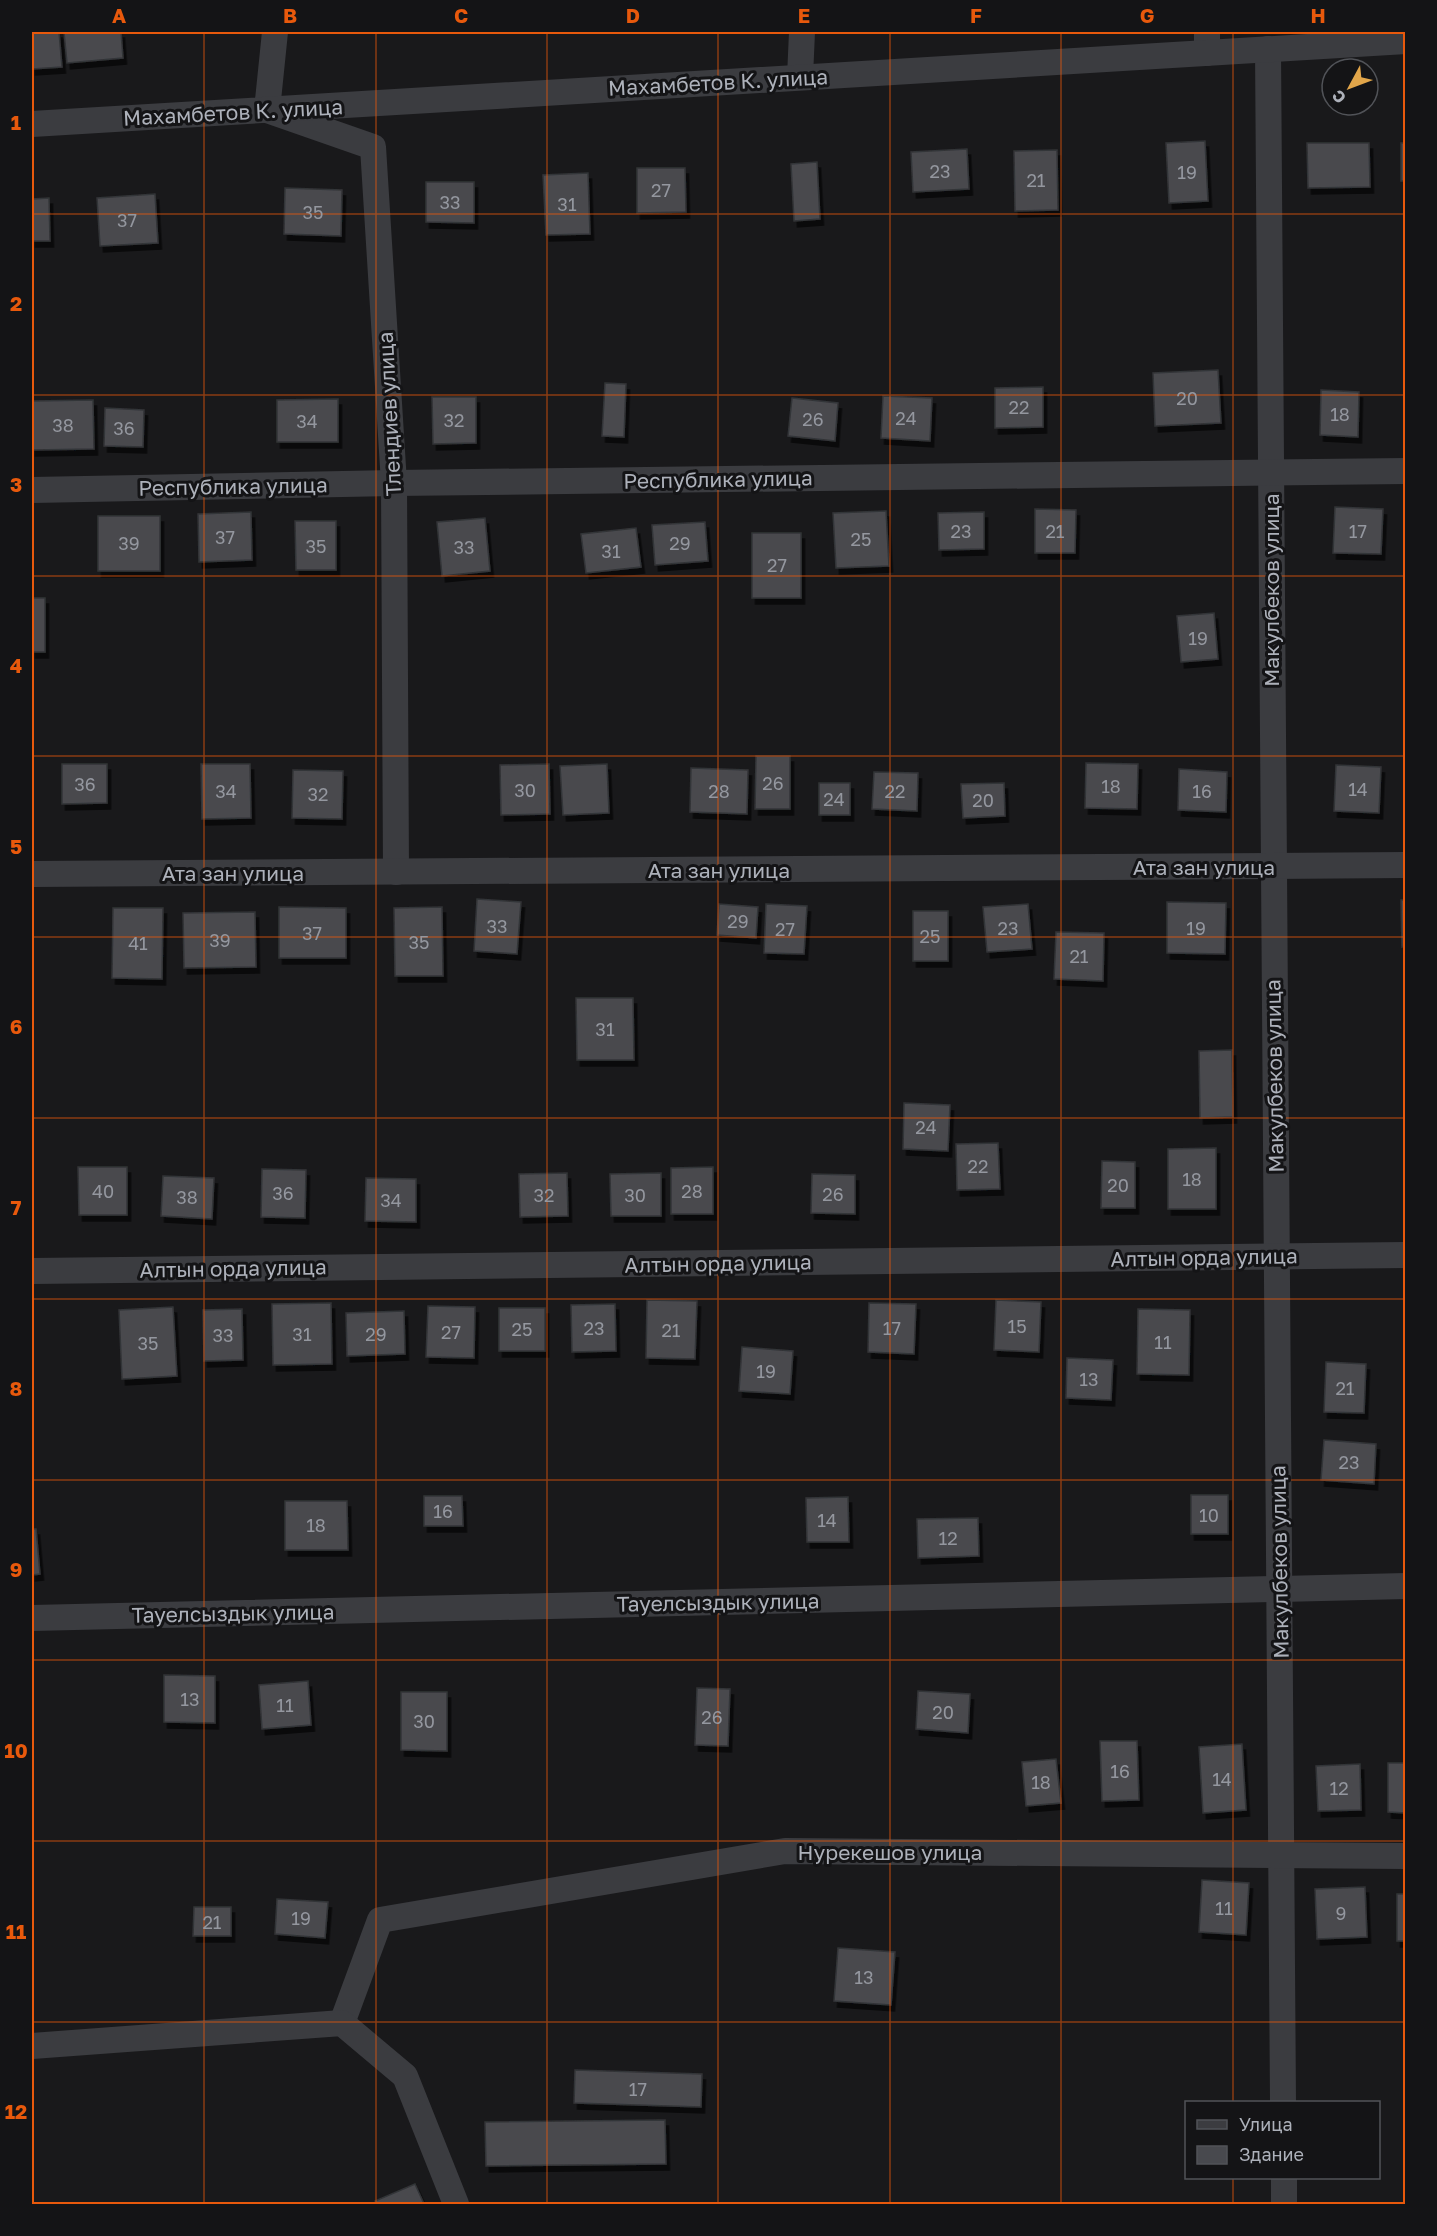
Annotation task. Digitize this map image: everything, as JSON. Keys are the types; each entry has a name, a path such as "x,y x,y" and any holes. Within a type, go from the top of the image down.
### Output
{"street":[{"path":"267,110 275,32"},
{"path":"800,77 802,32"},
{"name":"Махамбетов К. улица","path":"32,124 800,77 1207,42 1268,49 1406,41"},
{"name":"Макулбеков улица","path":"1268,49 1272,866 1283,2101"},
{"name":"Тлендиев улица","path":"267,110 373,147 394,483 396,872"},
{"name":"Республика улица","path":"32,490 394,483 1406,471"},
{"name":"Ата зан улица","path":"32,874 1406,865"},
{"name":"Алтын орда улица","path":"32,1271 1406,1255"},
{"name":"Тауелсыздык улица","path":"32,1618 1406,1586"},
{"name":"Нурекешов улица","path":"342,2023 380,1920 785,1851 1406,1856"},
{"path":"32,2046 342,2023 405,2076 456,2205"},
{"path":"1284,2179 1284,2205"}],"building":[{"path":"32,32 59,32 62,67 32,69"},
{"path":"64,32 121,32 123,58 67,63"},
{"path":"1205,141 1208,201 1169,203 1166,143"},
{"path":"1307,143 1369,143 1370,187 1308,188"},
{"path":"1401,143 1406,143 1406,181 1401,181"},
{"path":"967,149 969,189 913,192 911,152"},
{"path":"1057,150 1058,210 1015,211 1014,151"},
{"path":"817,162 820,219 794,221 791,164"},
{"path":"637,168 685,168 686,212 637,213"},
{"path":"588,173 590,234 546,235 543,175"},
{"path":"426,182 474,182 474,223 426,222"},
{"path":"285,188 342,190 341,236 284,234"},
{"path":"155,194 158,243 100,246 97,198"},
{"path":"49,198 50,241 32,241 32,199"},
{"path":"1218,370 1221,423 1155,426 1153,373"},
{"path":"605,383 626,384 624,437 602,436"},
{"path":"1043,387 1043,427 995,428 995,388"},
{"path":"1321,390 1359,392 1358,437 1320,435"},
{"path":"883,396 932,398 930,441 881,438"},
{"path":"432,397 476,397 476,443 433,444"},
{"path":"792,398 838,403 835,441 788,436"},
{"path":"338,399 338,442 277,442 277,400"},
{"path":"93,400 94,449 32,450 32,401"},
{"path":"105,408 144,410 143,447 104,446"},
{"path":"1335,507 1383,509 1381,554 1333,553"},
{"path":"1035,509 1076,510 1075,553 1035,553"},
{"path":"886,511 889,566 836,568 833,513"},
{"path":"251,512 252,560 199,562 198,514"},
{"path":"984,512 984,549 939,550 938,513"},
{"path":"98,516 160,516 160,571 98,571"},
{"path":"485,518 490,571 442,576 437,522"},
{"path":"295,521 336,521 336,570 296,570"},
{"path":"705,522 708,561 655,565 652,525"},
{"path":"636,528 641,567 586,573 581,534"},
{"path":"752,533 801,533 801,598 752,598"},
{"path":"32,598 45,598 45,652 32,652"},
{"path":"1214,613 1218,659 1181,662 1177,616"},
{"path":"756,756 790,756 790,809 755,809"},
{"path":"1086,763 1138,764 1137,809 1085,808"},
{"path":"62,764 107,764 107,803 62,804"},
{"path":"201,764 250,764 251,818 202,819"},
{"path":"549,764 550,814 501,815 500,765"},
{"path":"607,764 609,813 563,815 560,766"},
{"path":"1336,765 1381,767 1379,813 1334,811"},
{"path":"691,768 748,770 747,814 690,812"},
{"path":"1179,769 1227,772 1226,812 1178,810"},
{"path":"293,770 343,771 342,819 292,818"},
{"path":"874,772 918,773 917,811 872,809"},
{"path":"819,783 850,783 850,815 819,815"},
{"path":"1004,783 1005,816 963,818 961,784"},
{"path":"477,899 521,902 517,954 474,951"},
{"path":"1401,900 1406,900 1406,946 1402,947"},
{"path":"1167,902 1226,903 1225,954 1167,953"},
{"path":"719,904 758,907 756,938 717,935"},
{"path":"766,904 807,906 804,954 764,953"},
{"path":"1028,904 1032,949 987,952 983,907"},
{"path":"279,907 346,908 346,958 279,958"},
{"path":"442,907 443,976 395,976 394,908"},
{"path":"113,908 163,908 162,979 112,978"},
{"path":"913,911 948,911 948,961 913,961"},
{"path":"255,912 256,967 184,968 183,913"},
{"path":"1056,932 1104,933 1103,981 1054,979"},
{"path":"576,998 633,998 634,1060 577,1060"},
{"path":"1232,1050 1233,1117 1200,1118 1199,1051"},
{"path":"904,1103 950,1105 948,1151 903,1149"},
{"path":"998,1143 1000,1189 957,1190 956,1144"},
{"path":"1216,1148 1216,1209 1168,1209 1168,1149"},
{"path":"1102,1161 1135,1162 1135,1208 1101,1208"},
{"path":"78,1167 127,1167 127,1215 79,1215"},
{"path":"713,1167 713,1214 671,1214 671,1168"},
{"path":"262,1169 306,1170 305,1218 261,1217"},
{"path":"567,1173 568,1216 520,1217 519,1174"},
{"path":"661,1173 661,1216 611,1216 610,1174"},
{"path":"812,1174 855,1175 855,1214 811,1213"},
{"path":"163,1176 214,1178 212,1219 161,1216"},
{"path":"366,1178 416,1179 416,1222 365,1221"},
{"path":"647,1300 697,1301 695,1359 646,1358"},
{"path":"996,1300 1041,1302 1039,1352 994,1350"},
{"path":"331,1303 332,1364 273,1365 272,1304"},
{"path":"869,1303 916,1304 914,1354 868,1352"},
{"path":"615,1304 616,1351 572,1352 571,1305"},
{"path":"428,1306 475,1307 474,1358 426,1357"},
{"path":"173,1307 177,1376 122,1379 119,1310"},
{"path":"499,1308 545,1308 545,1351 499,1351"},
{"path":"242,1309 243,1360 204,1361 203,1310"},
{"path":"1138,1309 1190,1310 1189,1375 1137,1374"},
{"path":"404,1311 405,1354 347,1356 346,1313"},
{"path":"742,1347 793,1351 790,1394 739,1391"},
{"path":"1067,1358 1113,1360 1111,1400 1066,1398"},
{"path":"1326,1362 1366,1364 1364,1413 1324,1412"},
{"path":"1324,1440 1376,1444 1374,1484 1321,1480"},
{"path":"1191,1495 1228,1495 1228,1534 1191,1534"},
{"path":"424,1496 462,1496 463,1526 424,1526"},
{"path":"848,1497 849,1542 807,1542 806,1498"},
{"path":"285,1501 347,1501 348,1550 285,1550"},
{"path":"978,1518 979,1556 918,1558 917,1519"},
{"path":"32,1529 36,1529 40,1574 32,1575"},
{"path":"164,1675 215,1676 215,1723 164,1722"},
{"path":"308,1681 311,1725 262,1729 259,1685"},
{"path":"697,1688 730,1689 728,1746 695,1745"},
{"path":"918,1691 970,1694 968,1733 916,1729"},
{"path":"401,1692 447,1692 447,1751 401,1750"},
{"path":"1100,1741 1137,1741 1139,1800 1102,1801"},
{"path":"1242,1744 1246,1810 1203,1813 1199,1747"},
{"path":"1056,1759 1061,1803 1026,1806 1022,1762"},
{"path":"1388,1763 1406,1763 1406,1813 1388,1812"},
{"path":"1360,1764 1361,1810 1318,1811 1316,1766"},
{"path":"1202,1880 1249,1883 1246,1935 1199,1932"},
{"path":"1365,1887 1367,1937 1317,1939 1315,1889"},
{"path":"1397,1894 1406,1894 1406,1941 1397,1941"},
{"path":"277,1899 328,1902 325,1938 275,1934"},
{"path":"194,1907 231,1907 231,1936 193,1936"},
{"path":"838,1948 895,1952 891,2005 834,2001"},
{"path":"575,2070 702,2074 701,2107 574,2103"},
{"path":"665,2120 666,2164 486,2166 485,2122"},
{"path":"415,2184 424,2204 377,2204 375,2201"}]}
